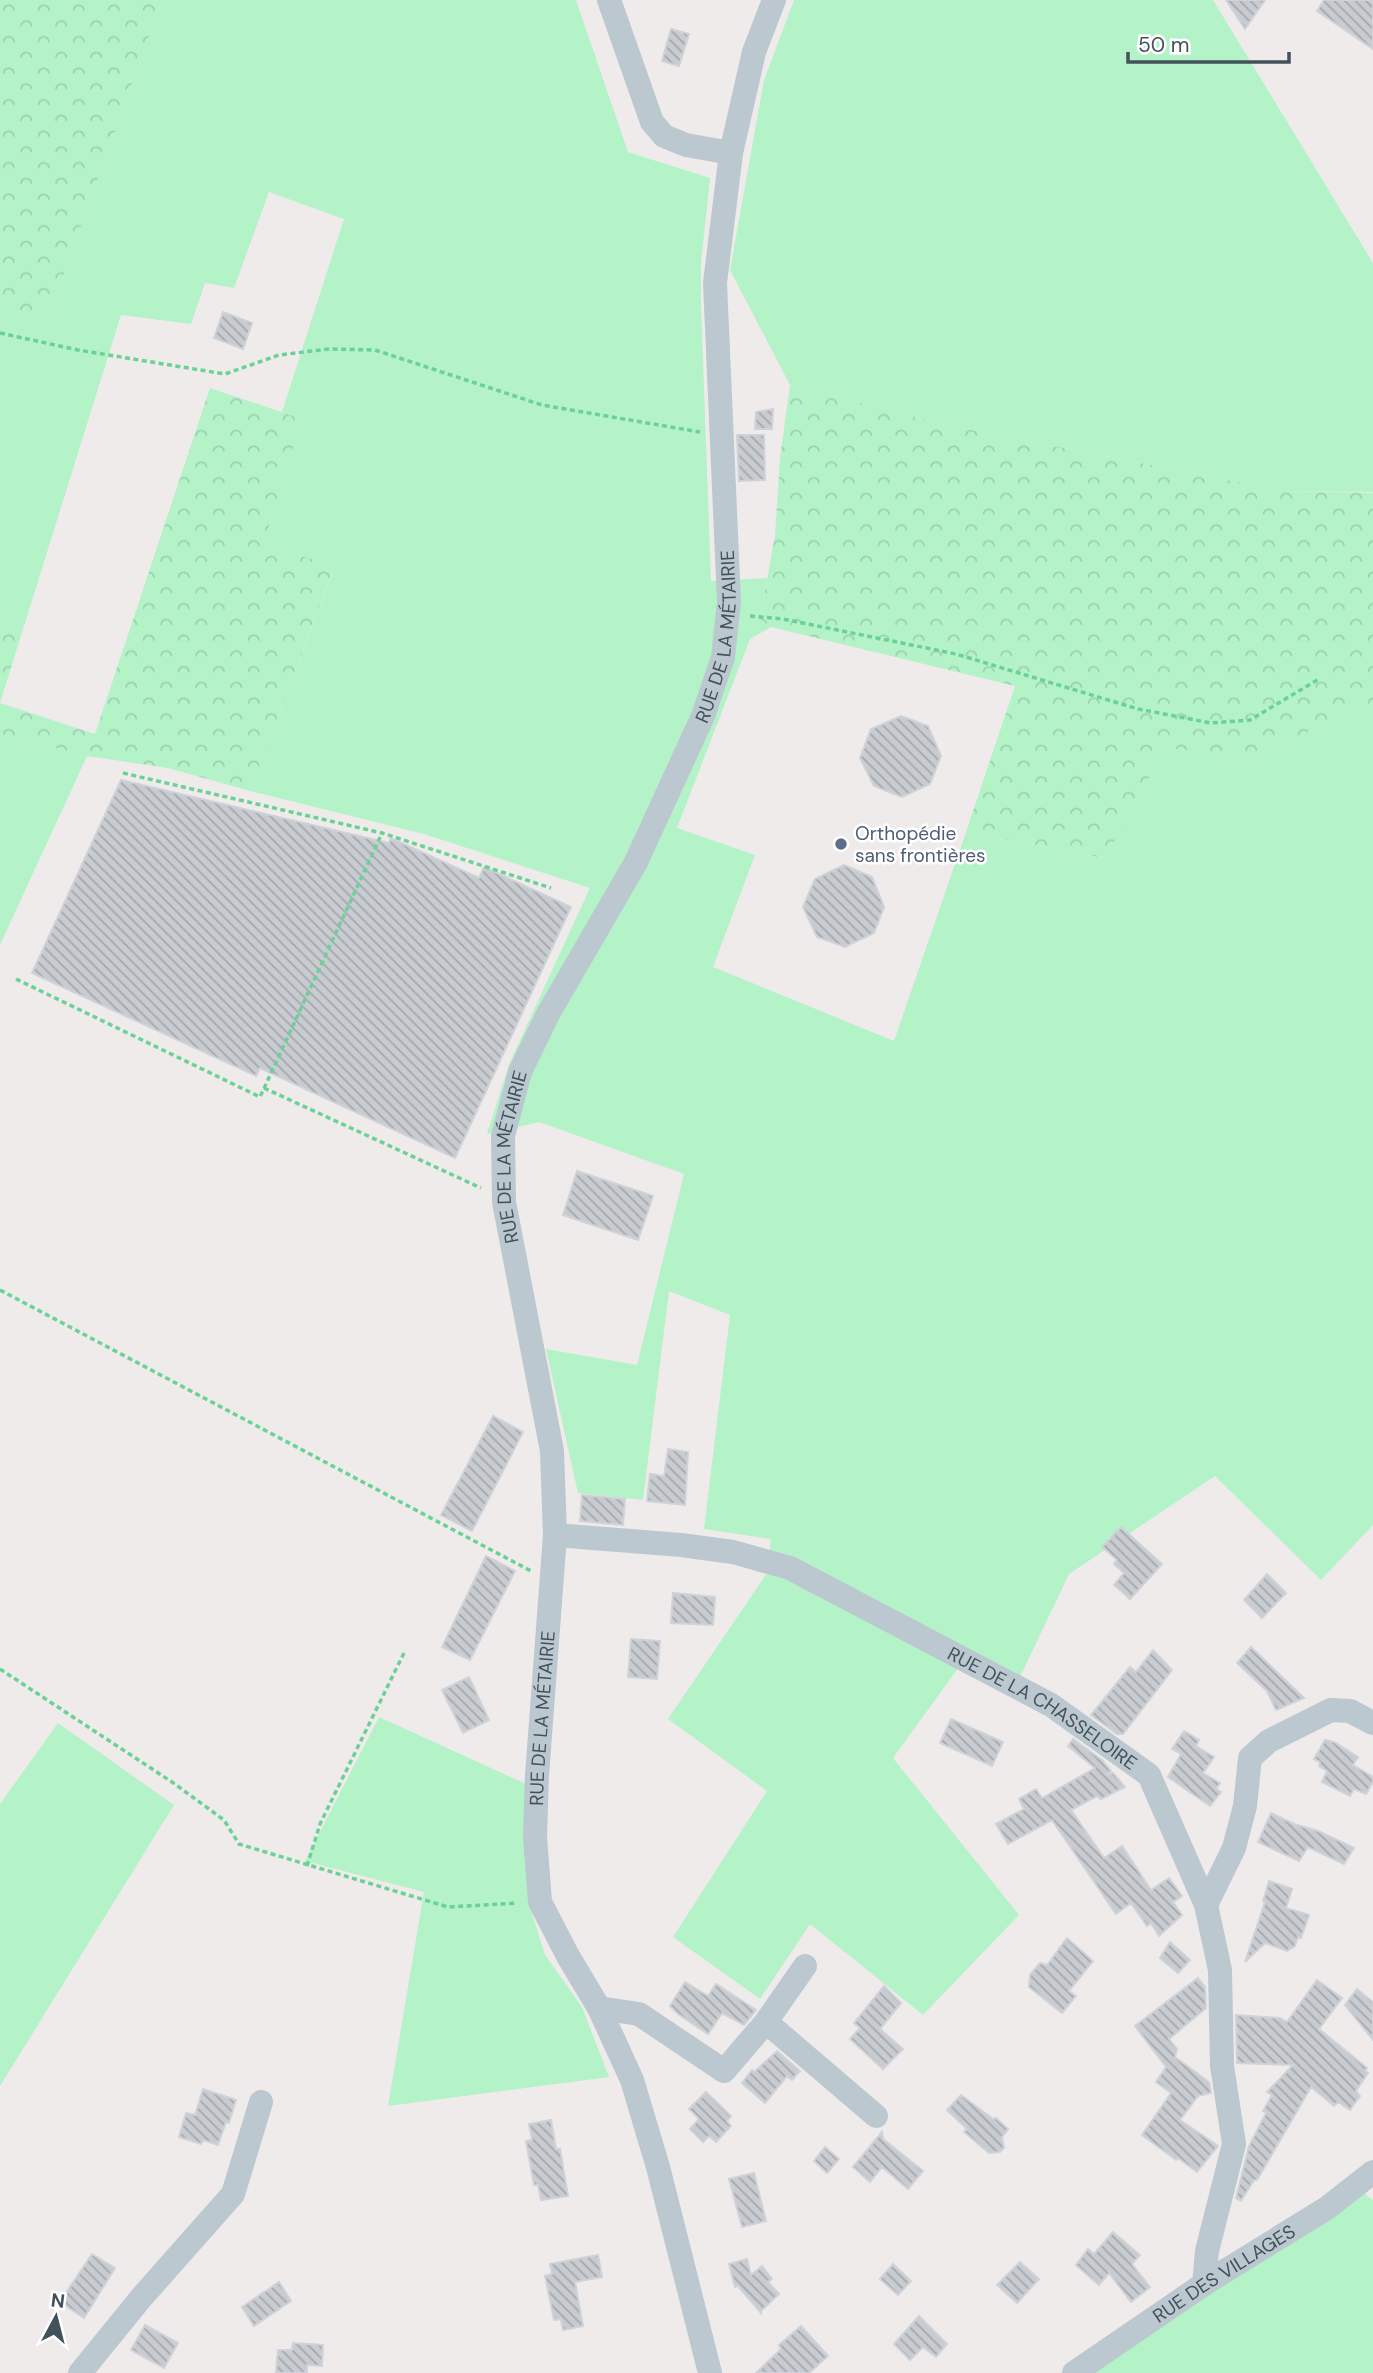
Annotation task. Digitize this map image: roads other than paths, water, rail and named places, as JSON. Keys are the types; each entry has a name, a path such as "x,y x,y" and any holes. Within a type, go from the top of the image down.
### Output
{"street":[{"path":"609,0 652,122 664,136 686,145 731,153"},
{"name":"RUE DE LA MÉTAIRIE","path":"710,2373 658,2167 632,2080 599,2008 540,1902 535,1838 555,1535 552,1451 504,1202 503,1136 520,1072 548,1014 636,862 703,716 723,657 729,602 715,283 731,153 754,51 774,0"},
{"name":"RUE DE LA CHASSELOIRE","path":"555,1535 733,1552 790,1568 1051,1705 1149,1775 1206,1905 1220,1970 1222,2066 1234,2144 1207,2250 1204,2284"},
{"path":"1206,1905 1234,1849 1245,1806 1250,1758 1269,1741 1331,1710 1350,1711 1373,1723"},
{"path":"599,2008 639,2014 724,2071 766,2022 805,1966"},
{"path":"766,2022 876,2116"},
{"path":"80,2373 141,2298 233,2194 261,2102"},
{"name":"RUE DES VILLAGES","path":"1074,2373 1204,2284 1326,2208 1373,2172"}],"place":[{"name":"Orthopédie sans frontières","path":"841,844"}]}
